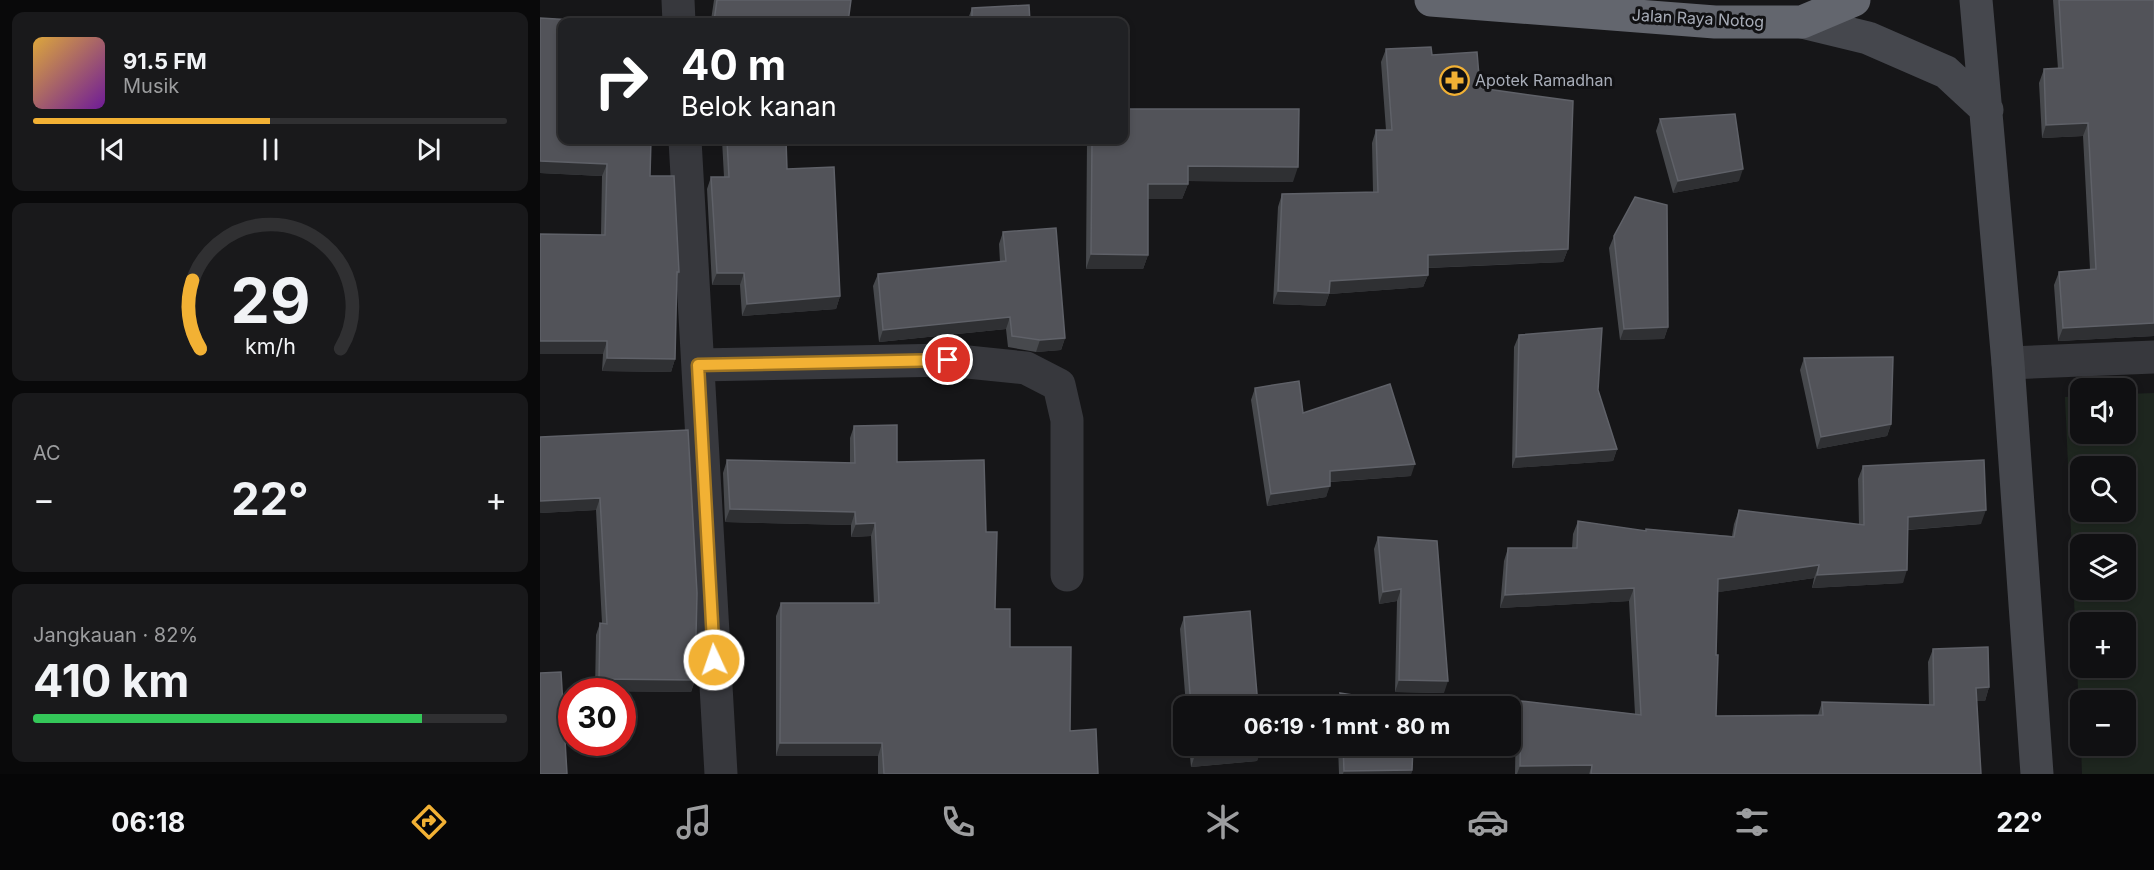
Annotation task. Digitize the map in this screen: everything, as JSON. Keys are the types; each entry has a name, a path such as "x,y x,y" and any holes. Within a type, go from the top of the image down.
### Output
{"highway":[{"name":"Jalan Raya Notog","path":"1431,0 1715,22 1802,22 1854,0"}],"street":[{"path":"678,0 679,18"},
{"path":"1976,0 2008,363 2037,774"},
{"path":"1802,22 1868,38 1946,72 1987,110"},
{"path":"686,144 721,774"},
{"path":"2008,363 2154,357"},
{"path":"698,365 948,360 1026,368 1059,385 1067,420 1067,575"}],"shaded area":[{"path":"2154,393 2154,774 2082,774 2081,756 2136,756 2136,690 2078,690 2077,678 2136,678 2136,612 2075,612 2074,600 2136,600 2136,534 2071,534 2071,522 2136,522 2136,456 2070,456 2070,510 2065,397 2070,397 2070,444 2136,444 2136,394"}],"building":[{"path":"717,0 851,0 849,18 714,18"},
{"path":"2059,0 2154,0 2154,323 2063,328 2059,272 2096,269 2088,123 2046,125 2044,69 2063,68"},
{"path":"1029,5 1030,18 972,18 972,8"},
{"path":"540,18 558,19 558,144 651,144 650,176 674,176 679,272 677,272 675,359 607,358 607,341 540,341 540,234 605,235 607,164 540,161"},
{"path":"1431,47 1432,55 1477,52 1480,88 1573,101 1568,249 1428,255 1428,275 1330,281 1329,293 1278,291 1282,194 1378,192 1376,130 1392,130 1386,49"},
{"path":"1128,109 1299,109 1298,167 1188,166 1188,184 1148,184 1148,255 1091,254 1092,144 1128,144"},
{"path":"1735,114 1743,169 1678,181 1660,119"},
{"path":"727,144 786,144 787,169 834,167 840,296 747,304 744,273 717,273 711,177 729,177"},
{"path":"1635,197 1667,205 1668,327 1624,329 1614,236"},
{"path":"1056,228 1065,338 1040,340 1012,336 1010,317 883,330 878,274 1006,261 1003,232"},
{"path":"1602,328 1598,390 1617,449 1516,457 1519,335"},
{"path":"1893,357 1891,424 1821,437 1804,358"},
{"path":"1299,381 1303,413 1390,384 1415,464 1330,471 1330,486 1271,494 1255,388"},
{"path":"897,425 897,462 984,460 986,532 997,532 995,609 1010,609 1010,647 1071,647 1070,731 1096,729 1098,774 884,774 882,743 780,743 781,603 879,603 875,523 856,524 855,512 730,509 727,460 855,463 854,426"},
{"path":"688,430 697,593 695,680 599,678 600,623 607,624 600,498 540,501 540,437"},
{"path":"1984,460 1986,510 1908,517 1907,570 1817,575 1819,565 1718,579 1716,716 1823,715 1822,702 1934,705 1933,649 1988,647 1989,687 1976,688 1981,774 1591,774 1592,765 1520,766 1521,701 1641,715 1634,588 1505,595 1508,548 1577,548 1578,521 1646,531 1646,529 1734,537 1739,510 1864,525 1863,466"},
{"path":"1378,537 1437,541 1448,681 1399,680 1401,589 1383,592"},
{"path":"1250,611 1257,696 1190,696 1184,617"},
{"path":"561,672 561,678 558,678 558,756 566,756 567,774 540,774 540,673"},
{"path":"1340,693 1359,696 1340,696"},
{"path":"1343,756 1413,756 1412,770 1344,771"}],"place":[{"name":"Apotek Ramadhan","path":"1454,80"}],"route":[{"path":"714,660 698,365 948,360"}]}
